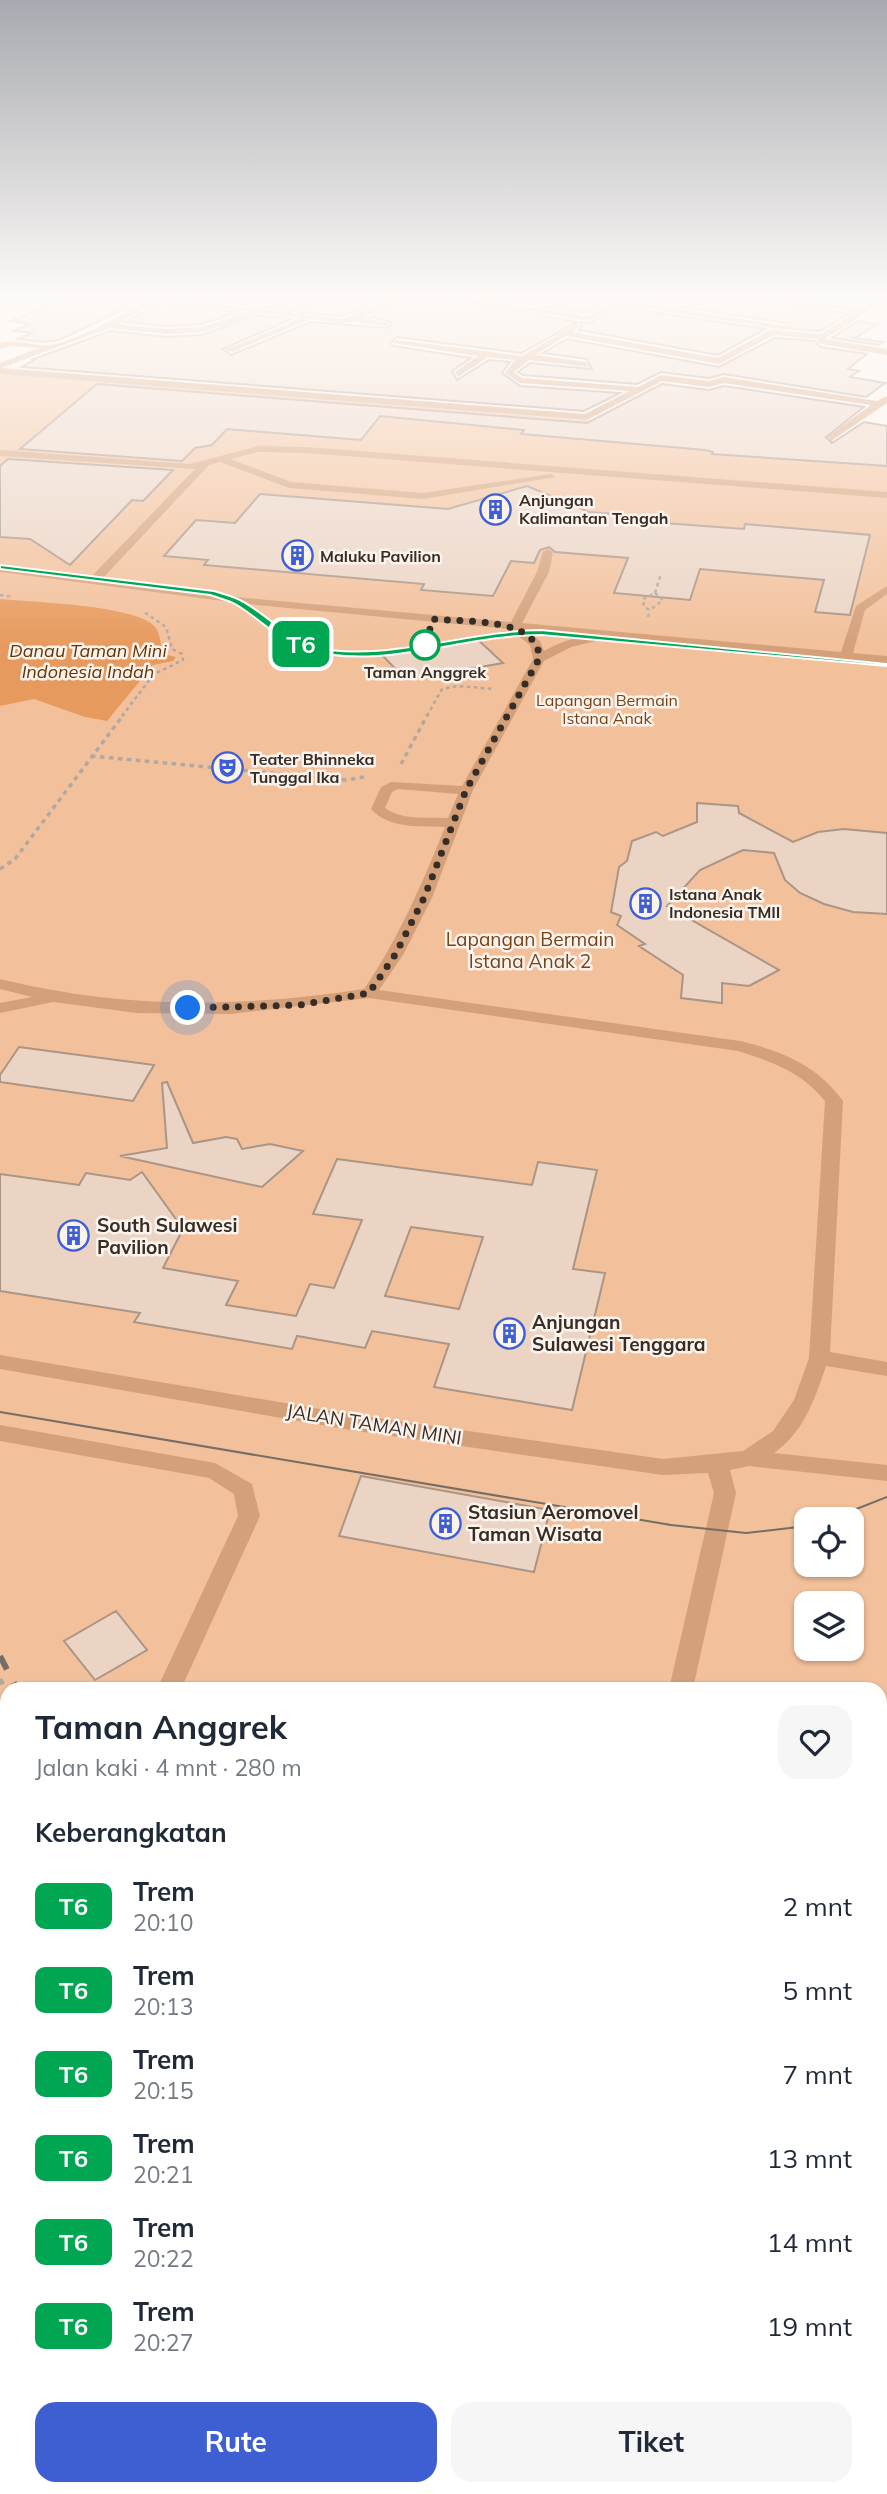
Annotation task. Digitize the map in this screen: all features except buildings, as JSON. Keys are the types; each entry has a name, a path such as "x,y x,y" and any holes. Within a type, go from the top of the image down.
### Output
{"street":[{"path":"566,415 590,415"},
{"path":"831,438 864,415"},
{"path":"0,453 174,467 204,465 259,449 282,449 887,495"},
{"path":"223,460 289,485 423,496 581,473"},
{"path":"95,580 204,465"},
{"path":"514,626 543,572 548,552"},
{"path":"0,569 246,601 887,660"},
{"path":"846,656 860,608 887,589"},
{"path":"369,993 395,955 424,898 466,790 539,659 540,649 532,639 514,626"},
{"path":"539,659 568,644 601,640 887,668"},
{"path":"452,824 394,817 383,814 378,809 386,790 396,785 466,790"},
{"name":"JALAN TAMAN MINI","path":"0,984 48,998 212,1009 300,1005 369,993 740,1046 791,1062 816,1077 834,1101 818,1358 804,1402 781,1437 749,1458"},
{"path":"0,1009 48,998"},
{"path":"818,1358 887,1369"},
{"name":"JALAN TAMAN MINI","path":"0,1362 350,1422 622,1461 663,1466 717,1464 749,1458 887,1473"},
{"path":"0,1433 215,1471 244,1490 249,1516 172,1682"},
{"path":"683,1682 725,1493 717,1464"}],"path":[{"path":"650,610 644,607 643,599 655,593 661,574"},
{"path":"641,638 650,610 663,600 655,593"},
{"path":"0,595 14,597"},
{"path":"0,869 15,859 154,674 183,660 182,654 172,649 166,627 146,613 135,611"},
{"path":"400,766 442,689 458,686 520,692"},
{"path":"90,756 346,780 375,775"}],"green space":[{"path":"0,415 527,415 887,445 887,1682 0,1682"}],"water":[{"name":"Danau Taman Mini Indonesia Indah","path":"0,599 83,606 129,614 146,620 156,628 163,654 176,657 173,661 153,665 107,721 85,717 34,699 0,706"}],"tram line":[{"path":"0,567 211,593 237,602 287,638 335,654 362,655 507,632 887,664"},
{"name":"T6","path":"0,567 180,587 211,593 237,602 287,638 308,648 335,654 362,655 507,632 887,664"},
{"path":"0,1412 671,1525 746,1533 794,1527"},
{"path":"862,1507 887,1497"}],"railway":[{"path":"0,1656 13,1682"}],"place":[{"name":"Anjungan Kalimantan Tengah","path":"496,509"},
{"name":"Maluku Pavilion","path":"297,556"},
{"name":"Taman Anggrek","path":"425,645"},
{"name":"Teater Bhinneka Tunggal Ika","path":"227,768"},
{"name":"Istana Anak Indonesia TMII","path":"646,903"},
{"name":"South Sulawesi Pavilion","path":"74,1236"},
{"name":"Anjungan Sulawesi Tenggara","path":"509,1333"},
{"name":"Stasiun Aeromovel Taman Wisata","path":"445,1523"}],"route":[{"path":"188,1008 300,1005 369,993 395,955 406,928 424,898 466,790 539,659 540,649 532,639 514,626 433,619 425,645"}],"park label":[{"name":"Lapangan Bermain Istana Anak","path":"607,709"},
{"name":"Lapangan Bermain Istana Anak 2","path":"530,950"}]}
